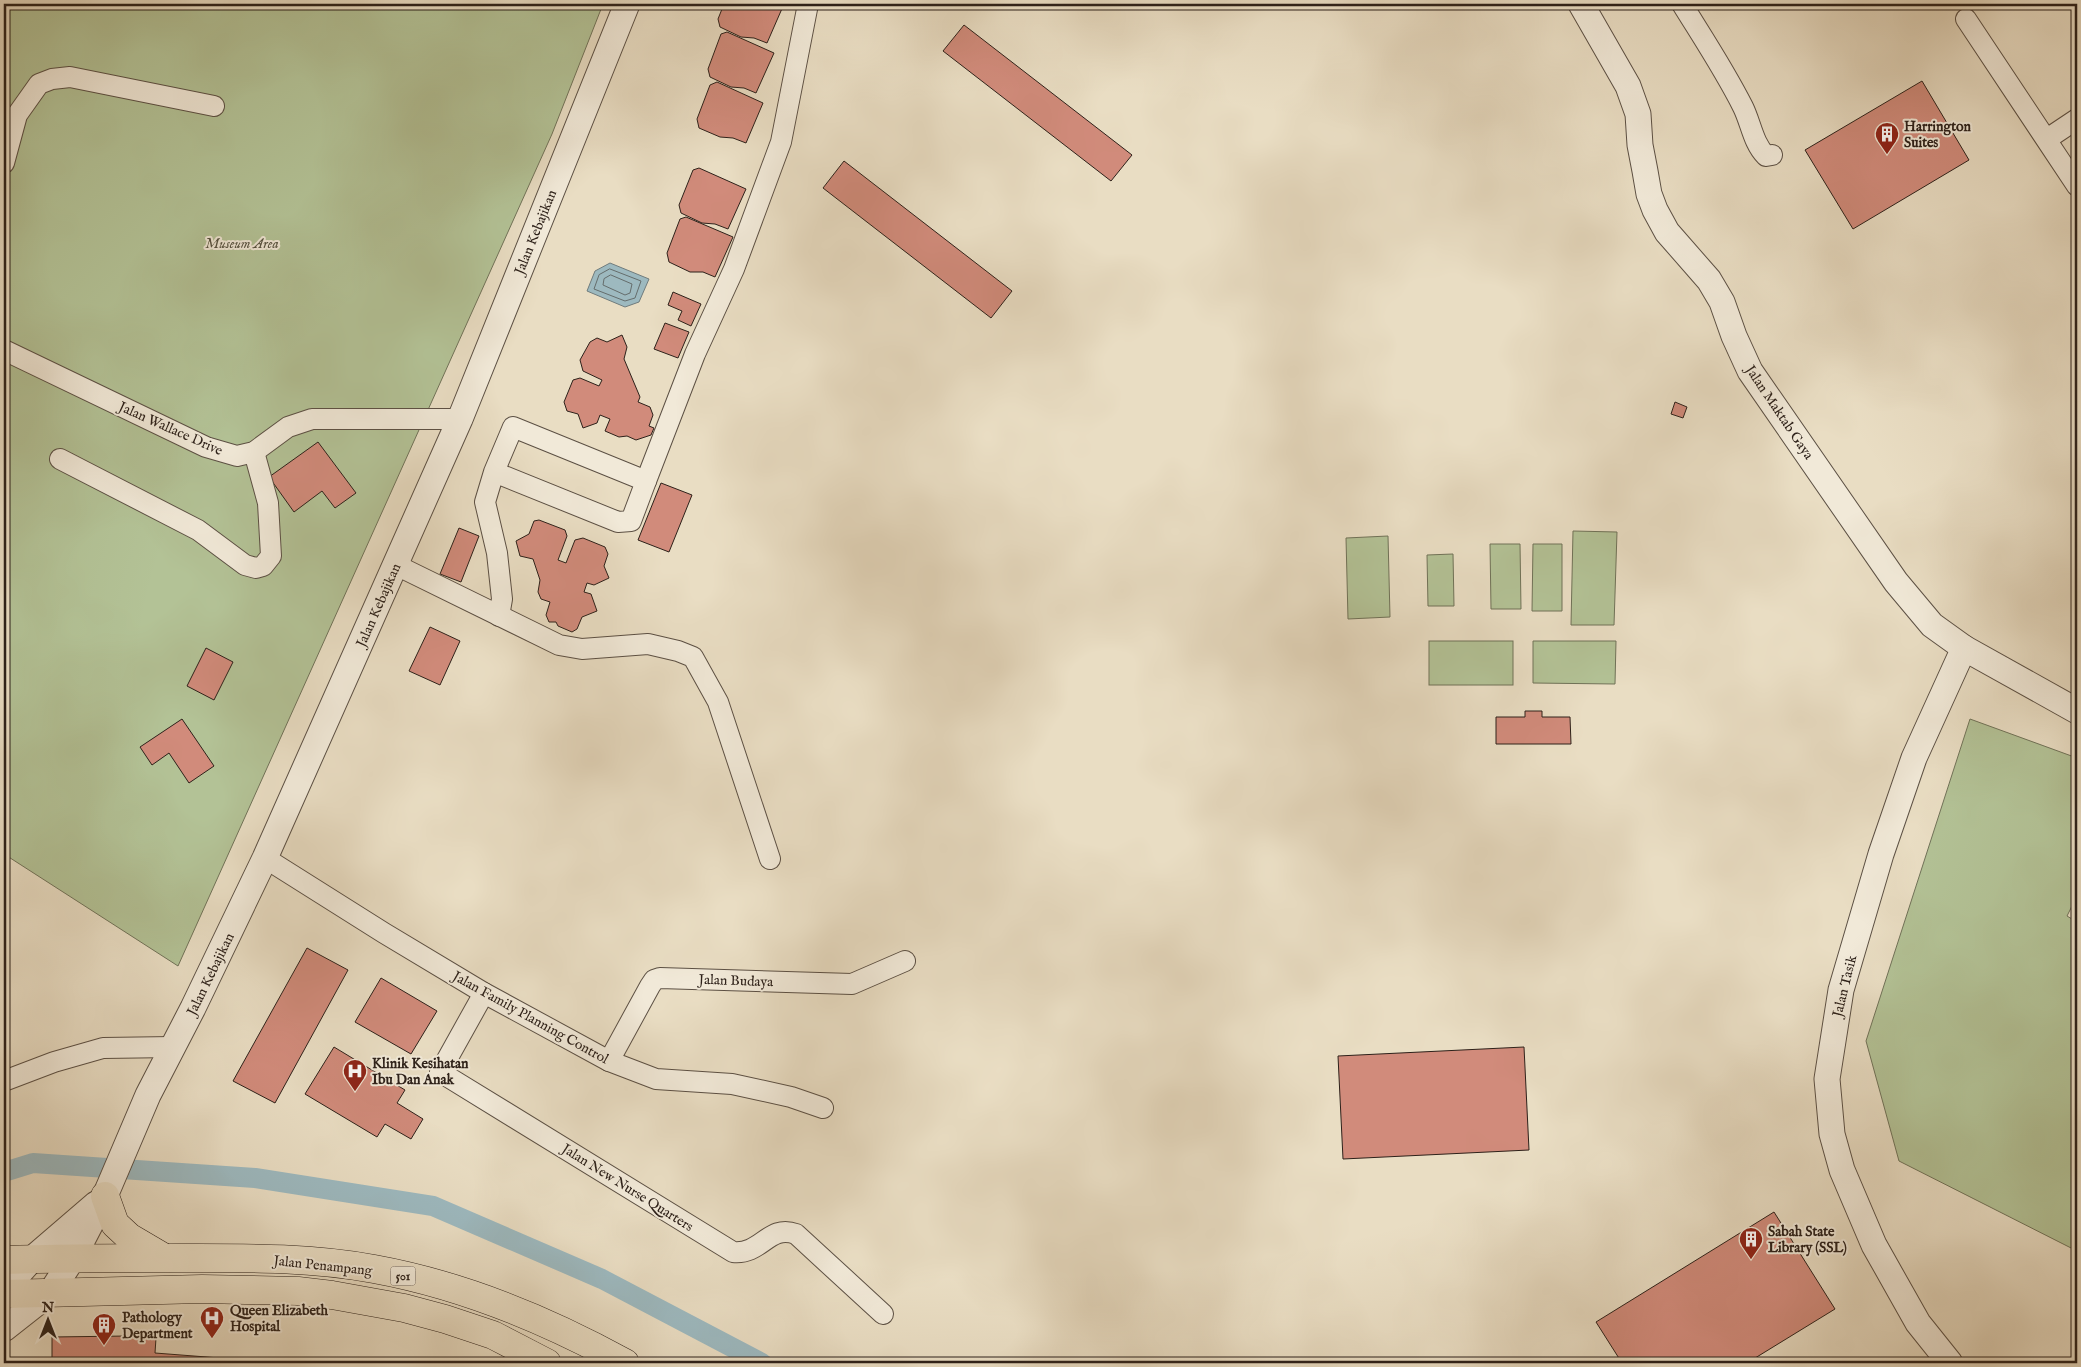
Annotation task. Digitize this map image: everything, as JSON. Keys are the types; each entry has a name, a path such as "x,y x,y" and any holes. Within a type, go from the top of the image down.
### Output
{"main road":[{"path":"105,1196 115,1224 129,1237 165,1258"},
{"name":"Jalan Penampang","path":"4,1260 248,1258 310,1261 374,1269 437,1284 504,1306 625,1363"},
{"name":"Jalan Penampang","path":"4,1292 202,1289 298,1291 332,1295 404,1308 445,1319 492,1336 547,1363"},
{"path":"492,1336 491,1316 495,1308 504,1306"}],"street":[{"name":"Jalan Kebajikan","path":"4,1329 51,1292 73,1258 105,1196 148,1095 265,858 460,420 626,4"},
{"path":"494,472 618,522 631,521 695,354 734,269 781,142 808,4"},
{"name":"Jalan Maktab Gaya","path":"1581,4 1628,86 1638,114 1640,145 1649,194 1667,232 1709,280 1722,302 1734,336 1750,371 1896,582 1932,625 1964,648 2077,711"},
{"path":"1682,4 1722,67 1744,110 1760,150 1766,156 1772,155"},
{"path":"1966,19 2077,186"},
{"path":"4,163 18,115 39,84 52,79 70,77 214,106"},
{"path":"2047,139 2077,119"},
{"name":"Jalan Wallace Drive","path":"4,350 206,447 237,456 254,452"},
{"path":"60,460 198,530 245,565 256,568 264,566 272,556 268,503 254,452 288,427 312,418 460,420"},
{"path":"499,616 502,599 498,553 486,502 494,472 513,427 646,481"},
{"path":"396,565 558,645 582,649 648,644 678,651 693,657 718,702 770,859"},
{"name":"Jalan Tasik","path":"1950,1363 1918,1324 1874,1245 1842,1170 1832,1134 1827,1079 1841,990 1881,854 1914,758 1964,648"},
{"name":"Jalan Family Planning Control","path":"265,858 484,993 609,1061 656,1079 732,1084 784,1095 823,1108"},
{"name":"Jalan Budaya","path":"609,1061 654,980 660,978 852,984 905,961"},
{"name":"Jalan New Nurse Quarters","path":"484,993 440,1072 733,1252 742,1253 751,1250 772,1235 780,1232 788,1231 796,1234 883,1314"},
{"path":"4,1081 54,1062 103,1048 173,1047"},
{"name":"Jalan Kebajikan","path":"4,1292 32,1259 105,1196"},
{"name":"Jalan Tasik","path":"1918,1324 1926,1363"}],"green space":[{"name":"Museum Area","path":"4,4 603,4 552,134 178,966 4,854"},
{"path":"1573,531 1617,532 1614,625 1571,625"},
{"path":"1388,536 1390,617 1348,619 1346,538"},
{"path":"1490,544 1520,544 1521,609 1491,609"},
{"path":"1533,544 1562,544 1562,611 1532,611"},
{"path":"1453,554 1454,606 1428,606 1427,555"},
{"path":"1429,641 1513,641 1513,685 1429,685"},
{"path":"1533,641 1616,641 1615,684 1533,683"},
{"path":"1970,719 2077,758 2077,896 2067,916 2077,922 2077,1251 1899,1161 1866,1041"}],"water":[{"path":"610,263 649,279 639,302 625,307 587,291 595,271"}],"building":[{"path":"724,4 784,4 767,43 754,38 741,37 720,27 718,19"},
{"path":"964,25 1132,155 1111,181 943,51"},
{"path":"727,32 774,53 756,93 744,88 731,87 710,77 708,69 721,34"},
{"name":"Harrington Suites","path":"1922,81 1969,160 1853,229 1805,150"},
{"path":"717,82 763,103 746,143 733,138 720,137 699,128 697,119 710,85"},
{"path":"844,161 1012,291 991,318 823,188"},
{"path":"699,168 746,189 728,229 715,224 702,223 681,213 679,205 693,170"},
{"path":"686,217 733,237 715,277 703,272 690,272 669,262 667,253 680,219"},
{"path":"673,292 701,304 691,326 678,320 682,311 668,305"},
{"path":"665,323 689,332 678,358 654,349"},
{"path":"622,335 627,347 624,359 640,397 638,402 650,407 653,415 649,426 654,428 651,435 636,440 627,436 619,437 605,431 610,419 600,415 597,423 583,428 578,414 567,411 564,402 573,380 580,378 599,386 602,380 583,371 580,360 590,342 597,338 607,342"},
{"path":"1675,402 1687,407 1683,418 1671,414"},
{"path":"318,442 356,493 335,508 322,491 294,512 269,477"},
{"path":"661,483 692,495 669,552 638,540"},
{"path":"539,520 565,530 567,536 558,560 566,563 575,540 583,538 605,547 608,554 604,566 609,578 594,585 587,583 584,592 591,594 597,611 582,617 577,629 572,632 558,626 556,622 549,622 546,615 550,602 541,599 538,592 540,580 533,559 520,556 516,541 529,534 534,521"},
{"path":"459,528 479,536 461,582 440,574"},
{"path":"430,627 460,641 440,685 409,671"},
{"path":"206,648 233,662 214,700 187,686"},
{"path":"1525,711 1542,711 1542,717 1570,717 1571,744 1496,744 1496,717 1525,717"},
{"path":"182,719 214,766 189,783 169,753 152,765 140,747"},
{"path":"307,948 348,970 275,1103 233,1081"},
{"path":"381,978 437,1011 411,1054 355,1022"},
{"name":"Klinik Kesihatan Ibu Dan Anak","path":"334,1047 405,1090 397,1103 423,1119 411,1139 385,1124 377,1137 305,1094"},
{"path":"1524,1047 1529,1150 1343,1159 1338,1056"},
{"name":"Sabah State Library (SSL)","path":"1774,1212 1835,1309 1747,1363 1622,1363 1596,1322"},
{"name":"Pathology Department","path":"127,1336 156,1338 155,1353 284,1363 52,1363 52,1337"}],"waterway":[{"path":"4,1172 33,1163 255,1178 433,1206 602,1279 762,1363"}],"place":[{"name":"Harrington Suites","path":"1887,155"},
{"name":"Klinik Kesihatan Ibu Dan Anak","path":"355,1092"},
{"name":"Sabah State Library (SSL)","path":"1751,1260"},
{"name":"Queen Elizabeth Hospital","path":"212,1339"},
{"name":"Pathology Department","path":"104,1346"}]}
